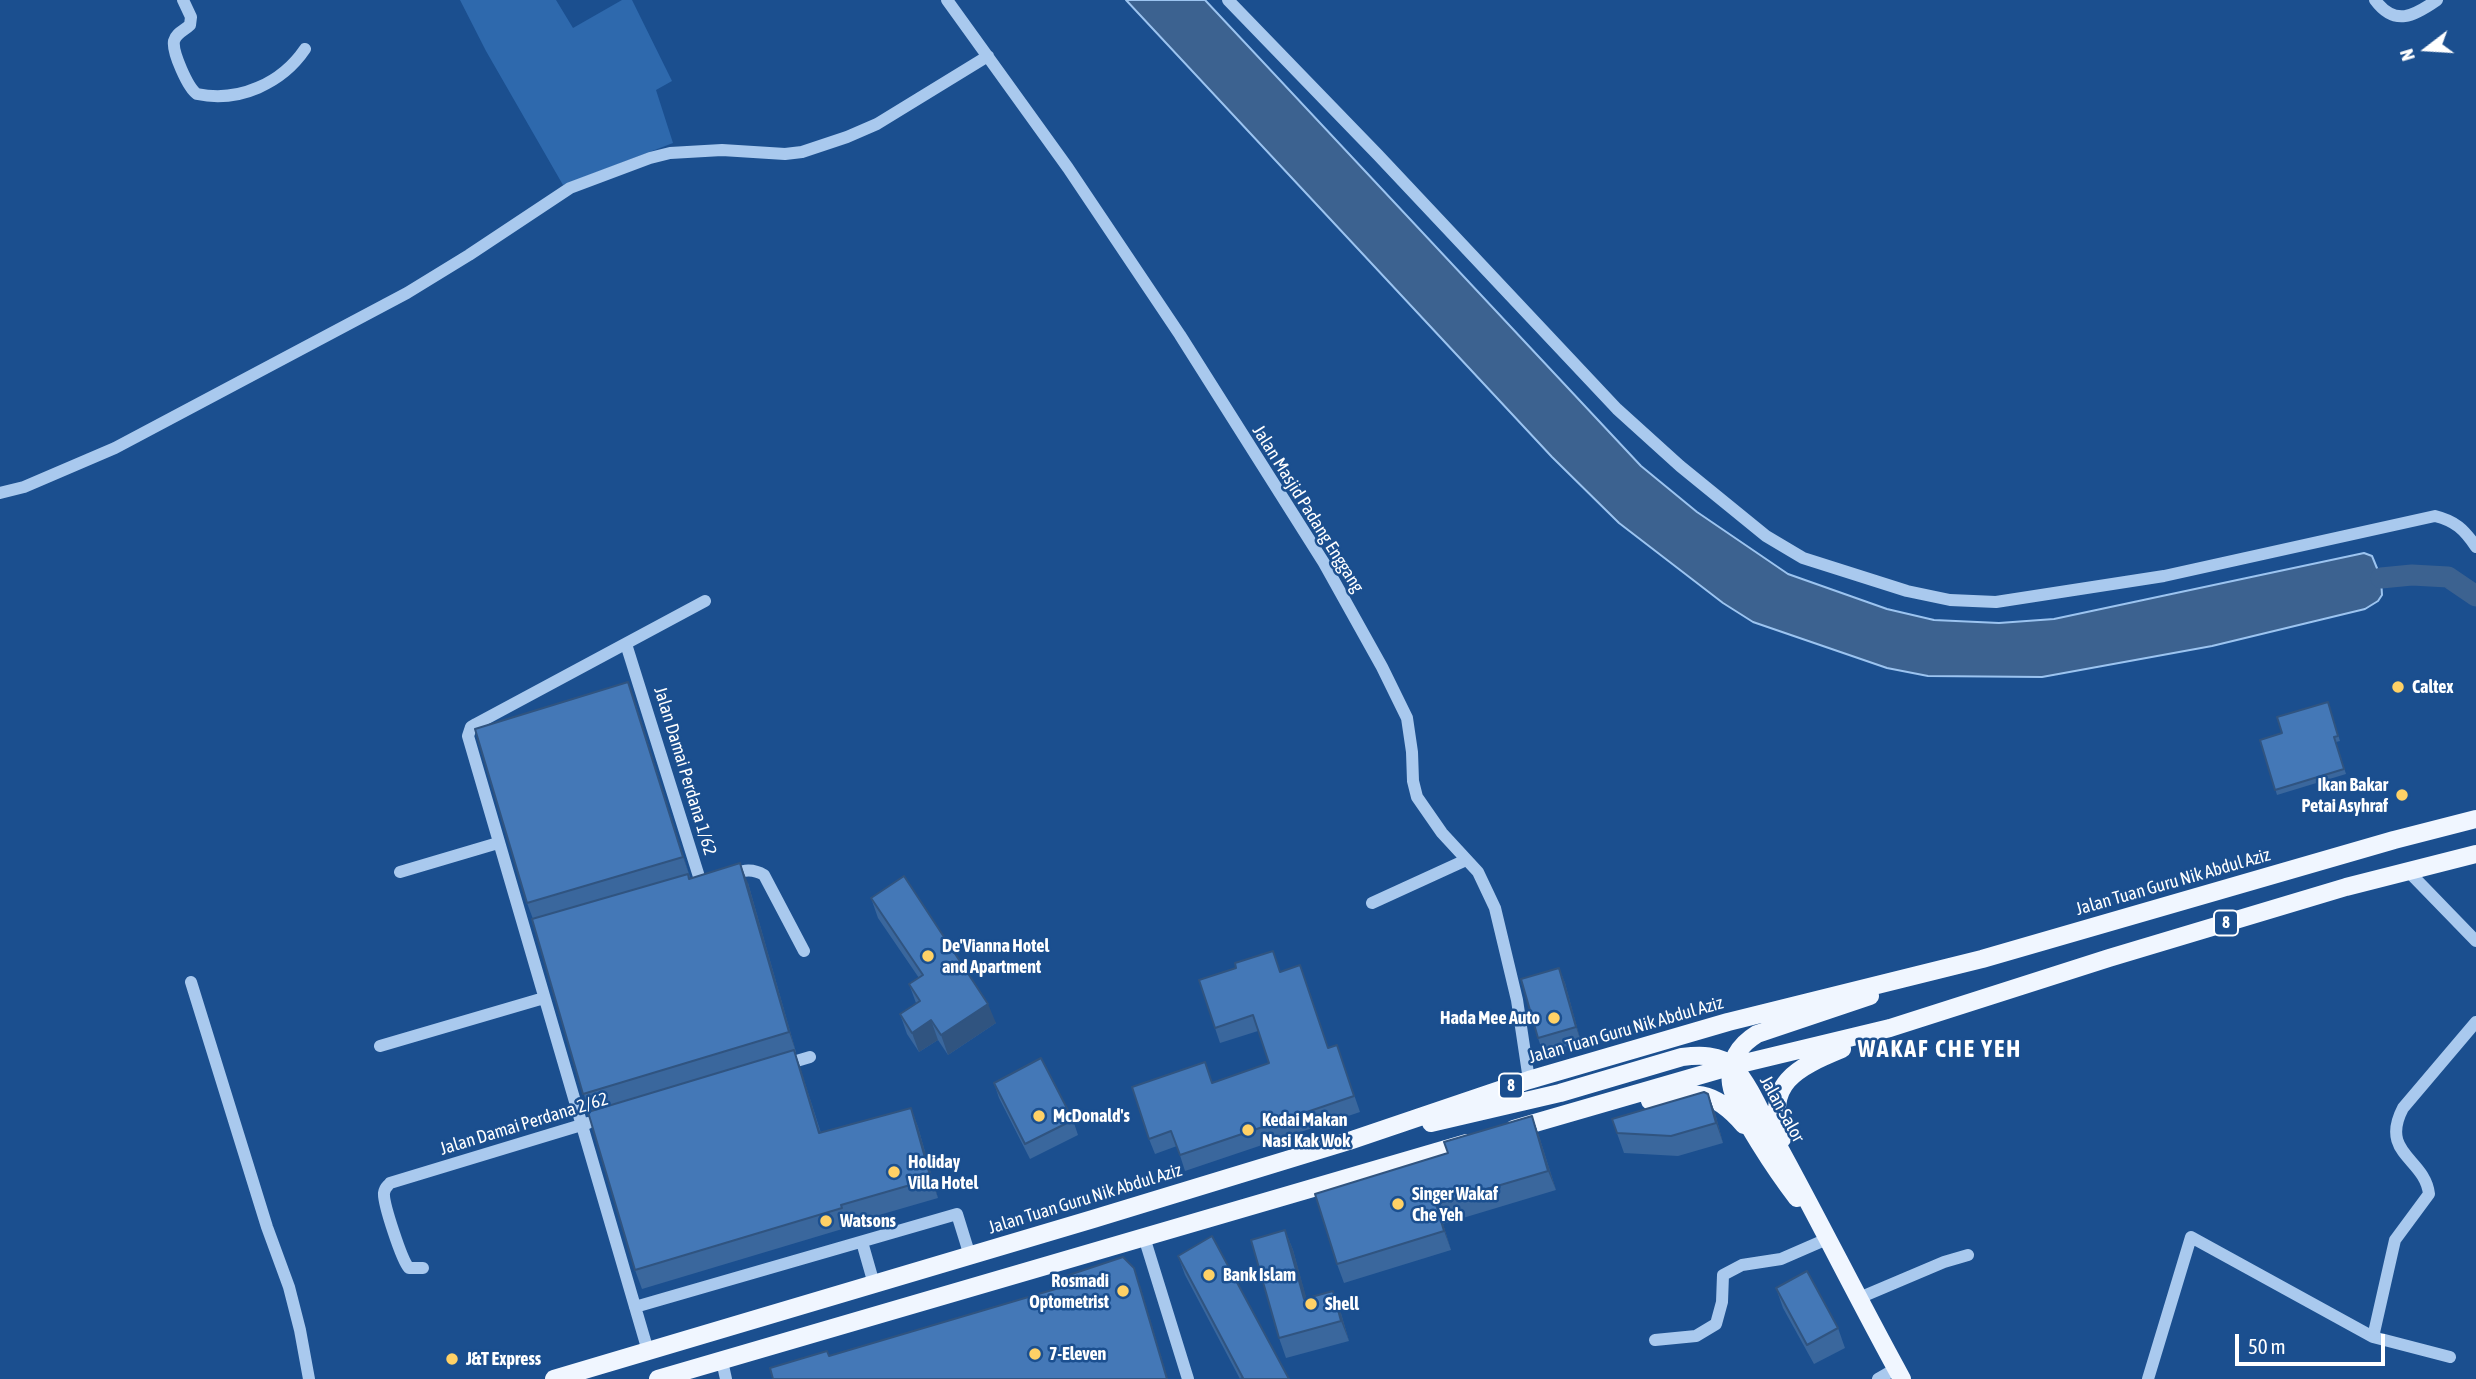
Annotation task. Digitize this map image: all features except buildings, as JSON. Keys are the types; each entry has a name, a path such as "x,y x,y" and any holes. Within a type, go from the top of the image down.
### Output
{"main road":[{"name":"Jalan Tuan Guru Nik Abdul Aziz","path":"554,1379 1349,1141 1530,1080 1781,1007 1982,959 2394,840 2476,819"},
{"name":"8","path":"658,1379 1732,1066 1890,1028 2109,958 2346,887 2476,854"},
{"path":"1349,1141 1560,1093 1682,1057 1700,1055 1716,1058 1732,1066 1737,1051 1745,1041 1758,1034 1982,959"},
{"path":"1794,1174 1777,1122 1777,1102 1782,1088 1792,1074 1806,1064 1890,1028"},
{"name":"Jalan Salor","path":"1732,1066 1731,1083 1735,1096 1762,1146 1783,1180 1823,1232"},
{"name":"Jalan Salor","path":"1732,1066 1749,1091 1900,1374"},
{"path":"1550,1119 1681,1094 1701,1094 1717,1101 1733,1113 1762,1146"}],"street":[{"path":"183,0 191,20 188,27 177,35 174,45 189,86 197,94 223,96 267,85 295,64 305,49"},
{"name":"Jalan Masjid Padang Enggang","path":"947,0 1129,256 1324,563 1398,696 1412,743 1413,781 1417,797 1428,815 1478,872 1495,908 1517,1000 1530,1080"},
{"path":"1227,0 1618,409 1680,466 1766,536 1803,558 1907,591 1950,600 1996,602 2164,576 2435,516 2452,520 2465,530 2476,547"},
{"path":"2375,0 2383,10 2393,16 2403,17 2418,13 2437,0"},
{"path":"0,493 24,487 115,448 407,293 570,188 670,153 722,150 785,154 802,152 877,124 988,56"},
{"path":"648,1351 544,999 531,932 498,843 468,741 471,727 705,601"},
{"name":"Jalan Damai Perdana 1/62","path":"626,644 695,885 755,870 764,876 804,951"},
{"path":"400,872 498,843"},
{"path":"1372,903 1466,860"},
{"path":"2408,871 2476,941"},
{"path":"191,982 267,1227 289,1287 309,1379"},
{"path":"380,1046 544,999"},
{"path":"2373,1338 2395,1240 2429,1194 2428,1183 2397,1141 2395,1123 2403,1108 2476,1022"},
{"path":"772,1069 810,1057"},
{"name":"Jalan Damai Perdana 2/62","path":"423,1268 409,1268 402,1259 385,1199 386,1188 390,1183 607,1117"},
{"path":"635,1307 957,1214 970,1256"},
{"path":"1655,1340 1696,1336 1716,1324 1722,1302 1723,1275 1742,1265 1781,1259 1823,1232"},
{"path":"1144,1237 1188,1379"},
{"path":"2147,1379 2191,1237 2373,1338 2450,1357"},
{"path":"862,1242 874,1284"},
{"path":"1858,1298 1944,1262 1968,1255"},
{"path":"722,1361 726,1379"},
{"path":"1878,1379 1900,1374"}],"shaded area":[{"path":"460,0 556,0 573,28 622,0 632,0 672,81 656,90 673,143 563,185"},
{"path":"1126,0 1205,0 1641,466 1697,512 1788,574 1887,609 1934,620 1999,623 2054,619 2364,553 2372,556 2381,578 2382,595 2365,609 2212,646 2042,677 1928,676 1887,668 1753,622 1723,603 1619,523 1552,457"}],"waterway":[{"path":"2381,578 2412,575 2448,577 2476,596"}],"place":[{"name":"Caltex","path":"2398,687"},
{"name":"Ikan Bakar Petai Asyhraf","path":"2402,795"},
{"name":"De'Vianna Hotel and Apartment","path":"928,956"},
{"name":"Hada Mee Auto","path":"1554,1018"},
{"name":"McDonald's","path":"1039,1116"},
{"name":"Kedai Makan Nasi Kak Wok","path":"1248,1130"},
{"name":"Holiday Villa Hotel","path":"894,1172"},
{"name":"Singer Wakaf Che Yeh","path":"1398,1204"},
{"name":"Watsons","path":"826,1221"},
{"name":"Bank Islam","path":"1209,1275"},
{"name":"Rosmadi Optometrist","path":"1123,1291"},
{"name":"Shell","path":"1311,1304"},
{"name":"7-Eleven","path":"1035,1354"},
{"name":"J&T Express","path":"452,1359"}],"district":[{"name":"WAKAF CHE YEH","path":"1940,1049"}]}
